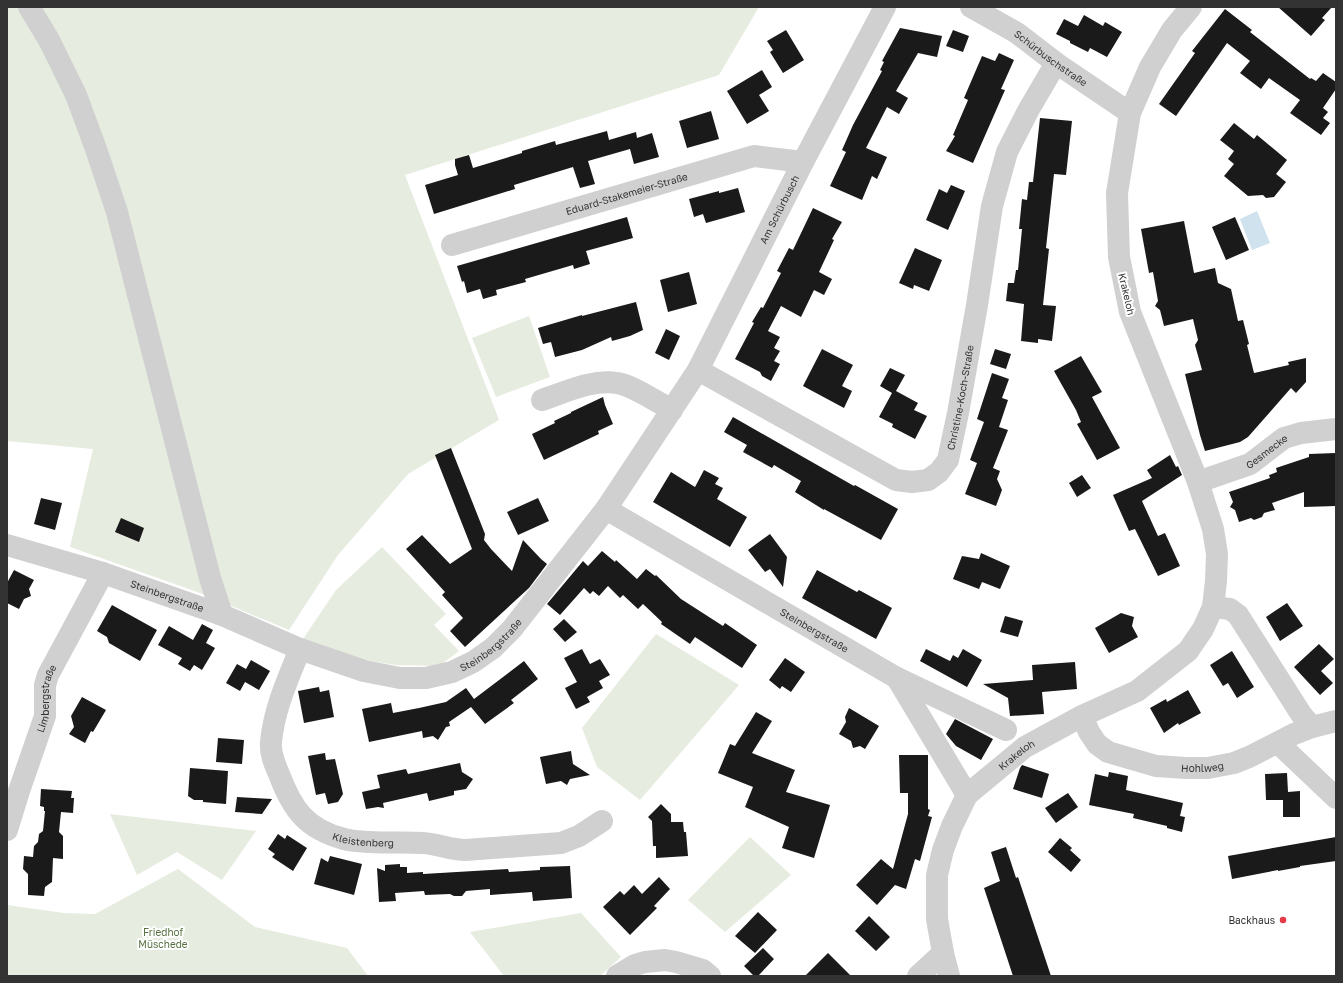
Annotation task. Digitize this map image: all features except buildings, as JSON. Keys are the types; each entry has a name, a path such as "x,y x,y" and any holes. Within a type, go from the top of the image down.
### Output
{"street":[{"path":"29,7 49,40 76,95 117,212 210,578 222,615"},
{"name":"Am Schürbusch","path":"606,509 698,370 802,162 885,7"},
{"name":"Schürbuschstraße","path":"971,7 1017,33 1056,63 1130,113"},
{"name":"Krakeloh","path":"949,976 937,919 937,875 943,850 952,826 967,795 1025,747 1082,716 1137,691 1188,651 1203,629 1213,607 1217,554 1213,529 1198,482 1130,312 1119,257 1117,193 1130,113 1150,67 1172,30 1191,7"},
{"name":"Christine-Koch-Straße","path":"698,370 896,480 912,482 928,480 939,472 948,460 958,413 978,305 992,206 1007,152 1029,109 1056,63"},
{"name":"Eduard-Stakemeier-Straße","path":"452,244 754,156 802,162"},
{"path":"542,400 597,382 618,383 632,388 672,410"},
{"name":"Gesmecke","path":"1198,482 1250,464 1284,438 1301,433 1336,429"},
{"name":"Steinbergstraße","path":"7,545 103,573 222,615 300,649 364,671 400,678 433,677 463,668 493,648 512,629 606,509 897,678 1006,730"},
{"name":"Limbergstraße","path":"7,830 45,716 46,685 48,675 103,573"},
{"path":"1213,607 1230,609 1238,615 1301,714 1312,727"},
{"name":"Kleistenberg","path":"300,649 281,696 272,731 271,752 290,800 304,819 320,830 336,836 361,842 424,843 465,850 561,843 579,836 602,821"},
{"name":"Steinbergstraße","path":"897,678 967,795"},
{"name":"Hohlweg","path":"1082,716 1097,744 1108,752 1156,766 1186,768 1208,768 1234,763 1249,758 1294,734 1312,727 1336,721"},
{"path":"1278,743 1336,798"},
{"path":"918,976 943,953"},
{"path":"617,976 635,965 645,962 665,960 703,970 710,976"}],"green space":[{"path":"7,7 759,7 719,75 405,175 499,420 408,474 338,555 289,630 200,593 70,547 93,449 7,441"},
{"path":"529,316 550,377 496,397 472,338"},
{"path":"382,547 446,614 434,625 459,651 439,666 396,665 350,658 303,639 336,590"},
{"path":"656,634 739,685 640,800 597,767 582,728"},
{"path":"110,814 256,831 222,880 177,852 137,875"},
{"path":"750,837 791,875 725,932 688,900"},
{"name":"Friedhof Müschede","path":"178,869 255,927 347,948 368,976 7,976 7,905 64,913 95,914"},
{"path":"581,913 621,957 600,976 504,976 470,932"}],"water":[{"path":"1257,211 1270,243 1252,250 1240,219"}],"place":[{"name":"Backhaus","path":"1283,920"}]}
